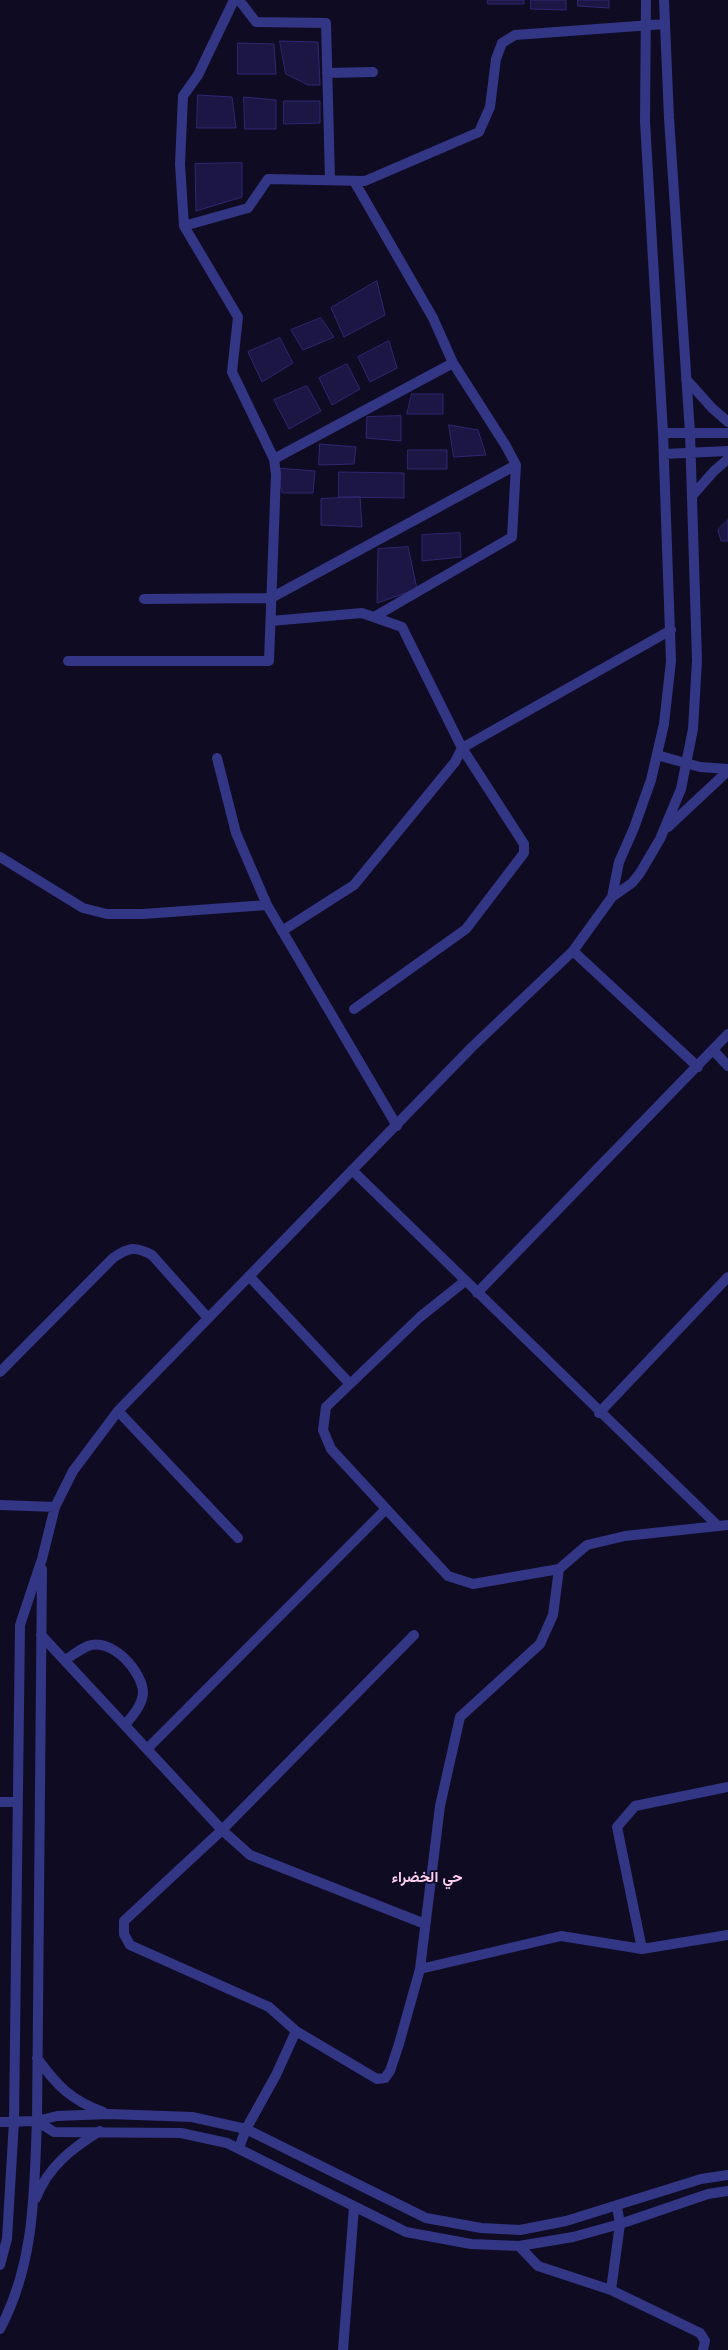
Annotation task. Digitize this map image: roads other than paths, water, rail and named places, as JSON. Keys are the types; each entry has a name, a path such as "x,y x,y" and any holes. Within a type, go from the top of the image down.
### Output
{"street":[{"path":"68,661 269,661 276,474 274,459 232,372 238,317 184,226 180,164 183,96 198,75 234,0"},
{"path":"239,0 256,22 326,23 330,180"},
{"path":"612,897 619,862 643,804 657,755 669,693 671,630 664,454 645,121 646,0"},
{"path":"0,2265 7,2239 14,2121 20,1625 42,1558 55,1507 73,1471 118,1411 352,1170 397,1126 472,1047 573,951 612,897 632,883 640,873 665,829 681,789 693,729 697,660 690,433 664,0"},
{"path":"184,226 248,208 268,179 365,181 480,132 490,107 496,59 502,43 515,36 665,24"},
{"path":"327,73 373,72"},
{"path":"354,180 433,318 453,363 506,446 516,465 512,537 374,617"},
{"path":"274,459 453,363"},
{"path":"686,379 708,404 728,422"},
{"path":"663,433 728,433"},
{"path":"664,454 728,451"},
{"path":"692,496 714,471 728,459"},
{"path":"144,599 271,598 516,465"},
{"path":"271,621 362,613 402,627 462,748 524,844 524,853 466,929 354,1009"},
{"path":"282,931 354,885 455,762 462,748 671,630"},
{"path":"657,755 700,767 728,770"},
{"path":"217,758 236,833 266,905 397,1126"},
{"path":"665,829 728,770"},
{"path":"0,857 83,908 107,914 143,914 266,905"},
{"path":"573,951 698,1067"},
{"path":"477,1293 714,1051 728,1034"},
{"path":"714,1051 728,1066"},
{"path":"352,1170 599,1413 723,1526"},
{"path":"0,1372 113,1258 125,1250 140,1248 152,1255 208,1318"},
{"path":"249,1276 350,1384"},
{"path":"599,1413 728,1278"},
{"path":"465,1281 420,1317 326,1407 323,1430 331,1449 448,1576 473,1584 559,1569 587,1545 625,1536 723,1526"},
{"path":"118,1411 238,1538"},
{"path":"0,1505 55,1507"},
{"path":"147,1749 386,1508"},
{"path":"0,2329 12,2306 28,2249 34,2205 37,2120 42,1558"},
{"path":"414,1635 222,1830 124,1921 124,1934 130,1945 269,2007 296,2031 377,2079 385,2078 399,2044 420,1969 440,1806 460,1717 540,1644 553,1614 559,1569"},
{"path":"41,1635 222,1830 250,1856 425,1924"},
{"path":"65,1660 89,1646 100,1645 109,1647 136,1672 141,1682 143,1694 138,1708 125,1725"},
{"path":"642,1949 617,1827 635,1806 728,1787"},
{"path":"0,1802 17,1802"},
{"path":"420,1969 561,1936 642,1949 728,1935"},
{"path":"239,2148 246,2129 276,2075 296,2031"},
{"path":"37,2058 51,2078 68,2095 87,2106 109,2114"},
{"path":"0,2122 37,2120 57,2116 109,2114 192,2117 246,2129 426,2218 481,2228 520,2230 566,2222 701,2179 728,2175"},
{"path":"37,2120 54,2132 100,2131 181,2133 227,2143 406,2232 471,2244 519,2246 573,2237 620,2224 708,2194 728,2192"},
{"path":"34,2205 48,2174 62,2157 100,2131"},
{"path":"344,2350 354,2207"},
{"path":"610,2290 620,2224 617,2207"},
{"path":"519,2246 538,2266 610,2290 700,2333 705,2341 703,2350"}],"district":[{"name":"حي الخضراء","path":"427,1877"}]}
